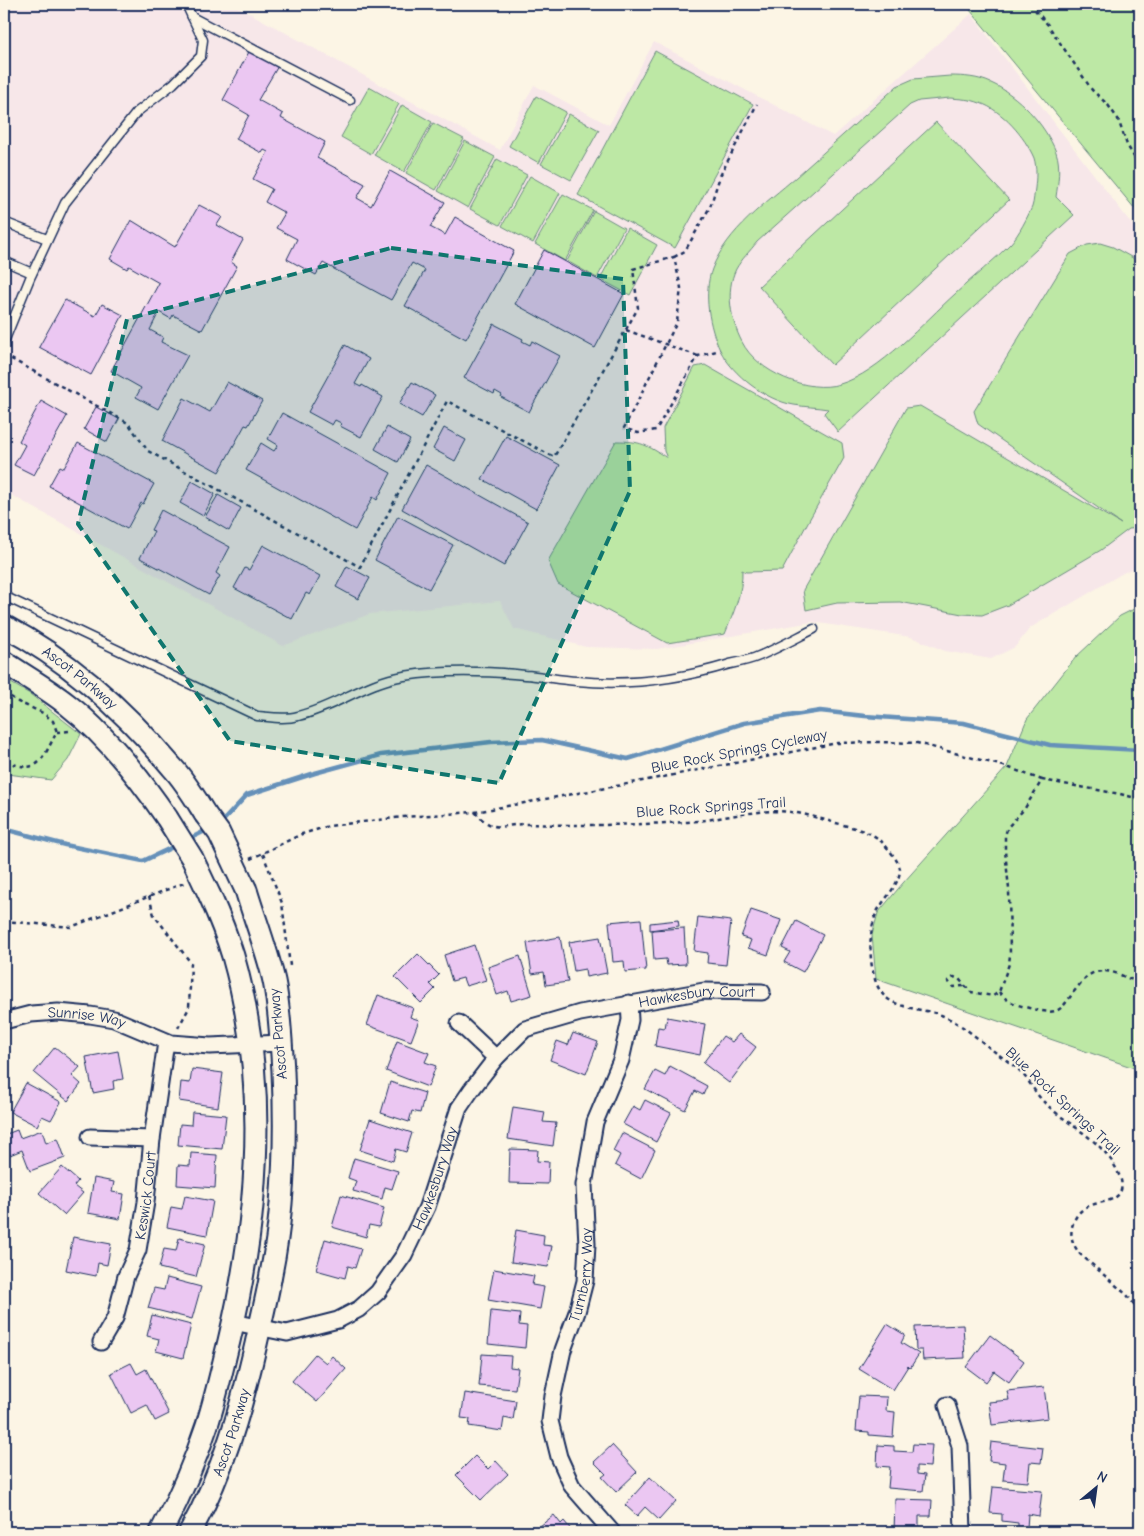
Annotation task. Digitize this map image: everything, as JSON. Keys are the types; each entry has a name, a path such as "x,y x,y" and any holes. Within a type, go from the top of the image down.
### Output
{"main road":[{"name":"Ascot Parkway","path":"4,626 23,636 62,662 120,710 173,768 219,833 246,890 274,980 281,1043 285,1123 282,1180 272,1273 244,1398 232,1436 201,1512 190,1532"},
{"name":"Ascot Parkway","path":"4,662 68,705 82,718 107,742 168,818 192,858 210,896 233,955 247,1016 257,1096 256,1142 246,1260 208,1424 197,1455 161,1532"}],"street":[{"name":"Hawkesbury Court","path":"630,1003 704,991 762,992"},
{"name":"Hawkesbury Way","path":"233,1322 287,1333 338,1320 359,1309 378,1292 404,1255 427,1206 459,1108 496,1058 525,1029 580,1013 630,1003"},
{"name":"Turnberry Way","path":"612,1532 572,1486 559,1457 550,1421 553,1396 563,1350 577,1312 585,1281 584,1185 594,1122 621,1060 630,1020 630,1003"},
{"name":"Sunrise Way","path":"4,1021 31,1014 58,1012 114,1019 169,1042 210,1046 281,1043"},
{"path":"458,1024 496,1058"},
{"name":"Keswick Court","path":"101,1342 115,1318 126,1276 138,1250 146,1202 152,1139 169,1042"},
{"path":"90,1137 152,1139"},
{"path":"947,1405 960,1446 963,1532"}],"lane":[{"path":"4,342 47,239 66,203 137,112 173,84 201,56 203,40 186,4"},
{"path":"192,17 350,100"},
{"path":"4,222 47,239"},
{"path":"4,261 32,273"},
{"path":"4,596 257,716 281,718 297,717 313,712 372,684 402,676 426,673 454,671 525,675 578,682 636,682 671,678 707,671 758,656 814,629"}],"path":[{"path":"1030,4 1048,24 1092,90 1108,105 1118,119 1127,144 1140,166"},
{"path":"4,355 128,423 148,451 360,567 447,401 554,457 638,308 633,269 674,257 685,251 710,207 720,176 757,104"},
{"path":"674,257 681,288 677,322 624,428 638,433 656,430 698,356"},
{"path":"626,330 698,356 720,350"},
{"path":"4,692 18,702 43,712 53,721 57,732 40,762 32,767 23,768 4,760"},
{"name":"Blue Rock Springs Cycleway","path":"475,812 837,743 877,742 917,743 1007,767 1042,780 1140,799"},
{"path":"964,986 953,987 948,981 954,977 971,992 993,996 999,992 1009,964 1011,941 1005,851 1006,835 1008,826 1025,808 1042,780"},
{"name":"Blue Rock Springs Trail","path":"475,812 484,823 495,827 523,824 684,822 712,820 766,811 792,812 856,828 869,833 882,842 897,862 900,871 896,883 877,910 870,936 874,975 881,993 896,1003 941,1015 983,1042 1019,1070 1044,1102 1097,1145 1114,1164 1120,1176 1122,1186 1120,1194 1114,1198 1084,1208 1077,1215 1071,1237 1074,1246 1080,1254 1127,1295 1140,1312"},
{"path":"263,854 282,903 291,970"},
{"path":"149,896 154,915 191,963 189,1008 169,1042"},
{"path":"999,992 1005,999 1022,1006 1045,1012 1054,1012 1063,1008 1088,976 1096,972 1109,971 1140,983"}],"highlighted area":[{"path":"391,248 623,279 630,491 499,783 230,741 78,524 127,319"}],"shaded area":[{"path":"4,4 233,4 500,150 534,85 609,125 654,42 833,136 971,14 1140,235 1140,565 1123,573 1030,628 1015,647 991,659 945,651 911,637 812,622 657,649 586,647 514,629 500,601 370,614 283,646 4,491"}],"green space":[{"path":"965,4 1140,4 1140,215"},
{"path":"655,51 753,104 675,248 578,195"},
{"path":"950,76 976,78 1001,88 1021,103 1038,121 1051,141 1056,152 1059,174 1056,197 1074,215 838,432 824,413 828,409 794,405 772,398 751,385 733,368 720,350 710,321 709,278 727,242 748,218 809,166 897,86 913,79","holes":["950,98 976,102 996,112 1019,133 1034,158 1036,177 1033,205 1017,235 998,256 901,345 886,358 855,378 840,384 813,386 785,378 759,363 742,342 732,315 731,287 738,266 757,242 910,105 919,101"]},
{"path":"369,87 399,104 371,154 341,137"},
{"path":"536,96 566,112 539,163 509,146"},
{"path":"402,105 432,122 404,172 374,155"},
{"path":"569,114 599,130 571,180 541,164"},
{"path":"936,122 1009,200 832,365 759,286"},
{"path":"433,123 464,139 436,190 406,173"},
{"path":"465,141 495,157 468,208 438,191"},
{"path":"497,159 527,175 500,225 470,209"},
{"path":"530,176 560,193 533,243 502,226"},
{"path":"563,194 593,210 565,261 535,244"},
{"path":"594,211 624,228 597,278 567,261"},
{"path":"627,228 657,245 630,295 600,279"},
{"path":"1100,243 1113,247 1140,262 1140,528 1129,529 1101,550 1008,605 982,615 962,614 900,602 837,603 806,610 803,590 906,408 920,406 1121,524 978,424 974,411 1070,254 1087,245"},
{"path":"705,365 842,443 844,458 782,571 746,572 742,570 739,595 725,634 667,643 558,584 548,561 616,441 643,445 667,458 664,451 663,428 695,367"},
{"path":"1140,606 1140,1070 876,979 872,935 878,913 1007,767 1027,719 1076,657 1120,616"},
{"path":"4,679 30,694 81,734 68,760 51,780 4,772"}],"building":[{"path":"250,50 278,66 258,100 283,114 281,118 325,142 317,158 365,184 357,198 371,206 390,171 445,202 430,227 445,235 455,217 514,251 466,339 405,306 425,270 412,263 391,300 323,263 316,275 287,259 297,239 276,228 285,213 265,202 272,189 253,179 268,152 264,150 262,153 236,139 249,115 223,100"},
{"path":"199,205 222,217 217,225 243,240 231,262 237,266 202,330 173,315 171,319 159,312 150,330 163,337 161,342 188,355 158,409 136,397 141,388 111,371 159,283 129,266 127,269 110,259 131,220 175,247"},
{"path":"544,250 624,294 595,348 515,304"},
{"path":"65,300 95,316 102,304 123,315 91,375 39,347"},
{"path":"494,324 523,339 522,341 530,345 532,341 560,356 529,412 501,397 502,395 495,391 494,394 464,378"},
{"path":"345,345 369,359 355,384 361,387 362,385 383,397 361,437 340,426 341,423 335,420 332,425 308,412"},
{"path":"227,382 262,401 248,426 245,425 219,472 162,441 184,398 210,412"},
{"path":"412,382 435,395 422,417 399,404"},
{"path":"41,401 67,416 34,475 14,465 25,445 19,441"},
{"path":"96,407 119,419 107,442 84,429"},
{"path":"282,413 391,473 377,500 373,497 355,530 246,470 261,443 274,451 278,445 268,439"},
{"path":"387,427 410,440 398,462 375,449"},
{"path":"444,428 466,440 455,461 433,449"},
{"path":"506,436 560,465 536,509 482,479"},
{"path":"78,443 154,484 127,529 49,486 60,466 64,468"},
{"path":"426,465 528,522 504,566 402,509"},
{"path":"192,481 215,494 203,516 180,503"},
{"path":"218,495 241,508 229,531 205,517"},
{"path":"161,510 230,547 216,573 220,576 209,595 140,558 154,531 151,530"},
{"path":"398,516 453,545 429,589 375,560"},
{"path":"263,545 320,576 310,595 306,593 292,619 234,588 245,568 249,570"},
{"path":"347,566 370,578 358,599 336,587"},
{"path":"751,910 781,920 768,955 748,948 751,940 741,937"},
{"path":"698,917 731,921 726,965 707,963 708,953 694,951"},
{"path":"641,919 646,970 625,972 624,961 613,962 609,922"},
{"path":"678,920 679,926 650,930 650,923"},
{"path":"796,921 823,935 803,972 784,962 790,952 782,948"},
{"path":"684,928 686,964 667,965 666,959 654,960 652,930"},
{"path":"560,937 568,982 546,985 544,972 532,974 527,943"},
{"path":"600,937 607,973 586,977 585,969 574,971 569,942"},
{"path":"474,945 486,980 466,986 463,978 452,981 444,955"},
{"path":"418,954 439,975 430,984 435,989 421,1003 395,977"},
{"path":"520,956 532,995 511,1001 508,991 497,995 488,967"},
{"path":"378,995 413,1008 410,1017 419,1020 411,1041 367,1025"},
{"path":"667,1017 705,1024 700,1055 655,1046 658,1027 665,1028"},
{"path":"573,1033 598,1042 586,1074 550,1060 557,1041 568,1045"},
{"path":"739,1034 756,1047 729,1083 703,1063 723,1036 732,1042"},
{"path":"397,1041 429,1053 425,1062 436,1066 428,1087 386,1071"},
{"path":"55,1047 80,1067 72,1076 81,1084 68,1101 34,1073"},
{"path":"118,1051 123,1079 113,1081 114,1089 93,1093 86,1057"},
{"path":"670,1066 707,1086 703,1095 695,1091 685,1110 645,1089 655,1071 665,1076"},
{"path":"192,1069 223,1073 218,1107 179,1101 181,1082 190,1083"},
{"path":"390,1082 425,1093 420,1113 412,1111 409,1122 381,1113"},
{"path":"26,1083 61,1102 51,1120 42,1116 37,1126 10,1112"},
{"path":"645,1100 671,1113 656,1142 623,1124 633,1106 640,1110"},
{"path":"513,1107 545,1112 543,1122 556,1123 553,1146 508,1139"},
{"path":"192,1112 226,1115 222,1149 178,1145 180,1124 191,1125"},
{"path":"370,1119 412,1133 406,1152 396,1149 393,1161 360,1150"},
{"path":"17,1130 20,1138 42,1130 46,1143 58,1138 65,1158 30,1171 22,1150 10,1155 4,1138 4,1135"},
{"path":"622,1133 655,1150 641,1179 615,1165 620,1155 613,1151"},
{"path":"510,1149 538,1150 537,1161 549,1162 548,1184 509,1183"},
{"path":"191,1153 217,1155 215,1188 177,1185 178,1165 190,1166"},
{"path":"354,1158 398,1171 392,1189 385,1187 382,1199 353,1191 356,1181 348,1178"},
{"path":"62,1167 78,1181 74,1186 83,1193 64,1215 39,1193"},
{"path":"94,1178 114,1182 112,1192 124,1194 120,1219 88,1213"},
{"path":"341,1195 384,1208 379,1227 369,1225 366,1237 332,1227"},
{"path":"185,1196 213,1201 207,1235 167,1227 171,1207 182,1209"},
{"path":"516,1230 544,1235 543,1245 552,1246 548,1267 511,1262"},
{"path":"73,1237 111,1244 107,1265 98,1263 96,1276 66,1270"},
{"path":"179,1238 205,1244 196,1277 159,1268 164,1249 176,1251"},
{"path":"325,1239 361,1249 355,1268 348,1266 345,1278 316,1270"},
{"path":"494,1269 534,1276 532,1285 544,1287 540,1309 488,1300"},
{"path":"167,1278 201,1287 192,1319 148,1308 154,1288 164,1290"},
{"path":"491,1311 520,1314 519,1325 527,1326 525,1348 488,1344"},
{"path":"152,1315 191,1325 183,1358 156,1351 159,1339 147,1336"},
{"path":"887,1324 905,1335 901,1343 919,1354 910,1368 908,1366 893,1390 859,1369"},
{"path":"963,1325 965,1358 923,1360 922,1350 916,1350 915,1327"},
{"path":"990,1335 1024,1361 1009,1382 994,1371 986,1382 966,1367"},
{"path":"315,1354 326,1363 332,1356 346,1369 317,1402 292,1381"},
{"path":"482,1354 511,1356 510,1367 518,1368 515,1389 479,1386"},
{"path":"131,1363 137,1374 146,1369 169,1414 155,1421 147,1405 131,1413 111,1373"},
{"path":"1044,1387 1048,1418 992,1425 989,1402 1009,1400 1007,1391"},
{"path":"465,1393 516,1401 513,1420 504,1418 502,1431 469,1426 470,1419 461,1418"},
{"path":"859,1396 887,1397 886,1411 895,1412 893,1437 869,1435 869,1432 856,1431"},
{"path":"991,1442 1043,1448 1041,1463 1030,1462 1028,1482 1003,1480 1005,1463 989,1461"},
{"path":"913,1444 932,1445 930,1467 917,1466 917,1474 925,1475 923,1491 888,1488 890,1467 877,1466 878,1445 894,1446 894,1451 912,1452"},
{"path":"612,1445 637,1472 616,1492 602,1477 606,1474 594,1462"},
{"path":"475,1456 488,1469 496,1461 508,1474 481,1500 456,1475"},
{"path":"650,1477 676,1501 659,1520 645,1507 637,1516 625,1505"},
{"path":"993,1487 1042,1491 1039,1516 1028,1514 1027,1528 1018,1527 1018,1523 1002,1521 1002,1514 990,1513"},
{"path":"895,1499 932,1500 931,1516 919,1516 919,1532 894,1532"},
{"path":"554,1515 561,1524 564,1521 573,1532 536,1532 535,1530"}],"waterway":[{"path":"220,824 247,795 315,773 381,755 491,742 542,740 628,759 744,723 820,711 964,723 1050,745 1140,750"},
{"path":"4,829 65,845 143,861 177,845"},
{"path":"187,840 209,829"}]}
